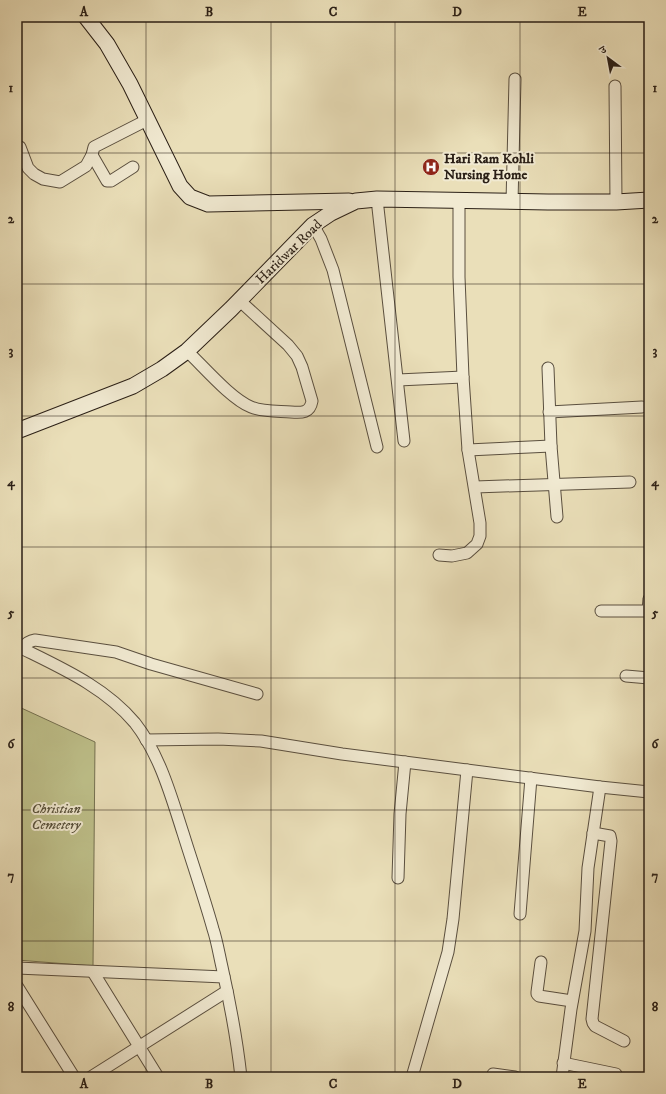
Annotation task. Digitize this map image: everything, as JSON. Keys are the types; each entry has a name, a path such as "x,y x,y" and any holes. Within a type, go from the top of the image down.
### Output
{"main road":[{"path":"86,17 107,44 130,84 180,186 190,197 208,204 356,201"},
{"name":"Haridwar Road","path":"17,431 133,386 169,365 187,351 240,301 313,225 331,213 356,201 377,199 512,202 616,202 649,200"}],"street":[{"path":"512,202 515,78"},
{"path":"615,86 616,202"},
{"path":"20,147 28,168 34,174 43,179 60,182 86,166 92,155 94,147 147,120"},
{"path":"92,155 107,181 110,181 133,167"},
{"path":"377,199 404,441"},
{"path":"439,555 452,556 467,553 477,544 480,536 480,522 468,450 463,377 458,277 459,200"},
{"path":"313,225 321,239 333,270 377,447"},
{"path":"187,351 228,392 242,403 252,408 301,413 311,407 312,401 302,367 297,356 288,345 240,301"},
{"path":"548,368 551,446 557,517"},
{"path":"398,380 463,377"},
{"path":"549,412 642,407"},
{"path":"468,450 551,446"},
{"path":"475,487 630,482"},
{"path":"601,611 649,607"},
{"path":"20,647 30,641 35,640 116,652 158,666 257,694"},
{"path":"20,647 76,676 99,690 135,723 158,762 170,794 213,930 227,991 238,1049 241,1077"},
{"path":"626,676 649,678"},
{"path":"146,740 242,739 342,754 649,792"},
{"path":"398,878 400,814 405,762"},
{"path":"412,1077 449,944 453,919 467,770"},
{"path":"520,914 531,778"},
{"path":"562,1077 572,1001 585,931 588,868 600,787"},
{"path":"593,833 610,836 611,840 592,1019 595,1026 624,1041"},
{"path":"541,962 538,992 539,996 572,1001"},
{"path":"17,968 224,976"},
{"path":"93,972 138,1047 158,1077"},
{"path":"17,986 74,1077"},
{"path":"91,1077 227,991"},
{"path":"563,1063 616,1074"},
{"path":"493,1074 515,1077"}],"green space":[{"name":"Christian Cemetery","path":"17,706 95,742 93,966 17,960"}],"place":[{"name":"Hari Ram Kohli Nursing Home","path":"431,167"}]}
